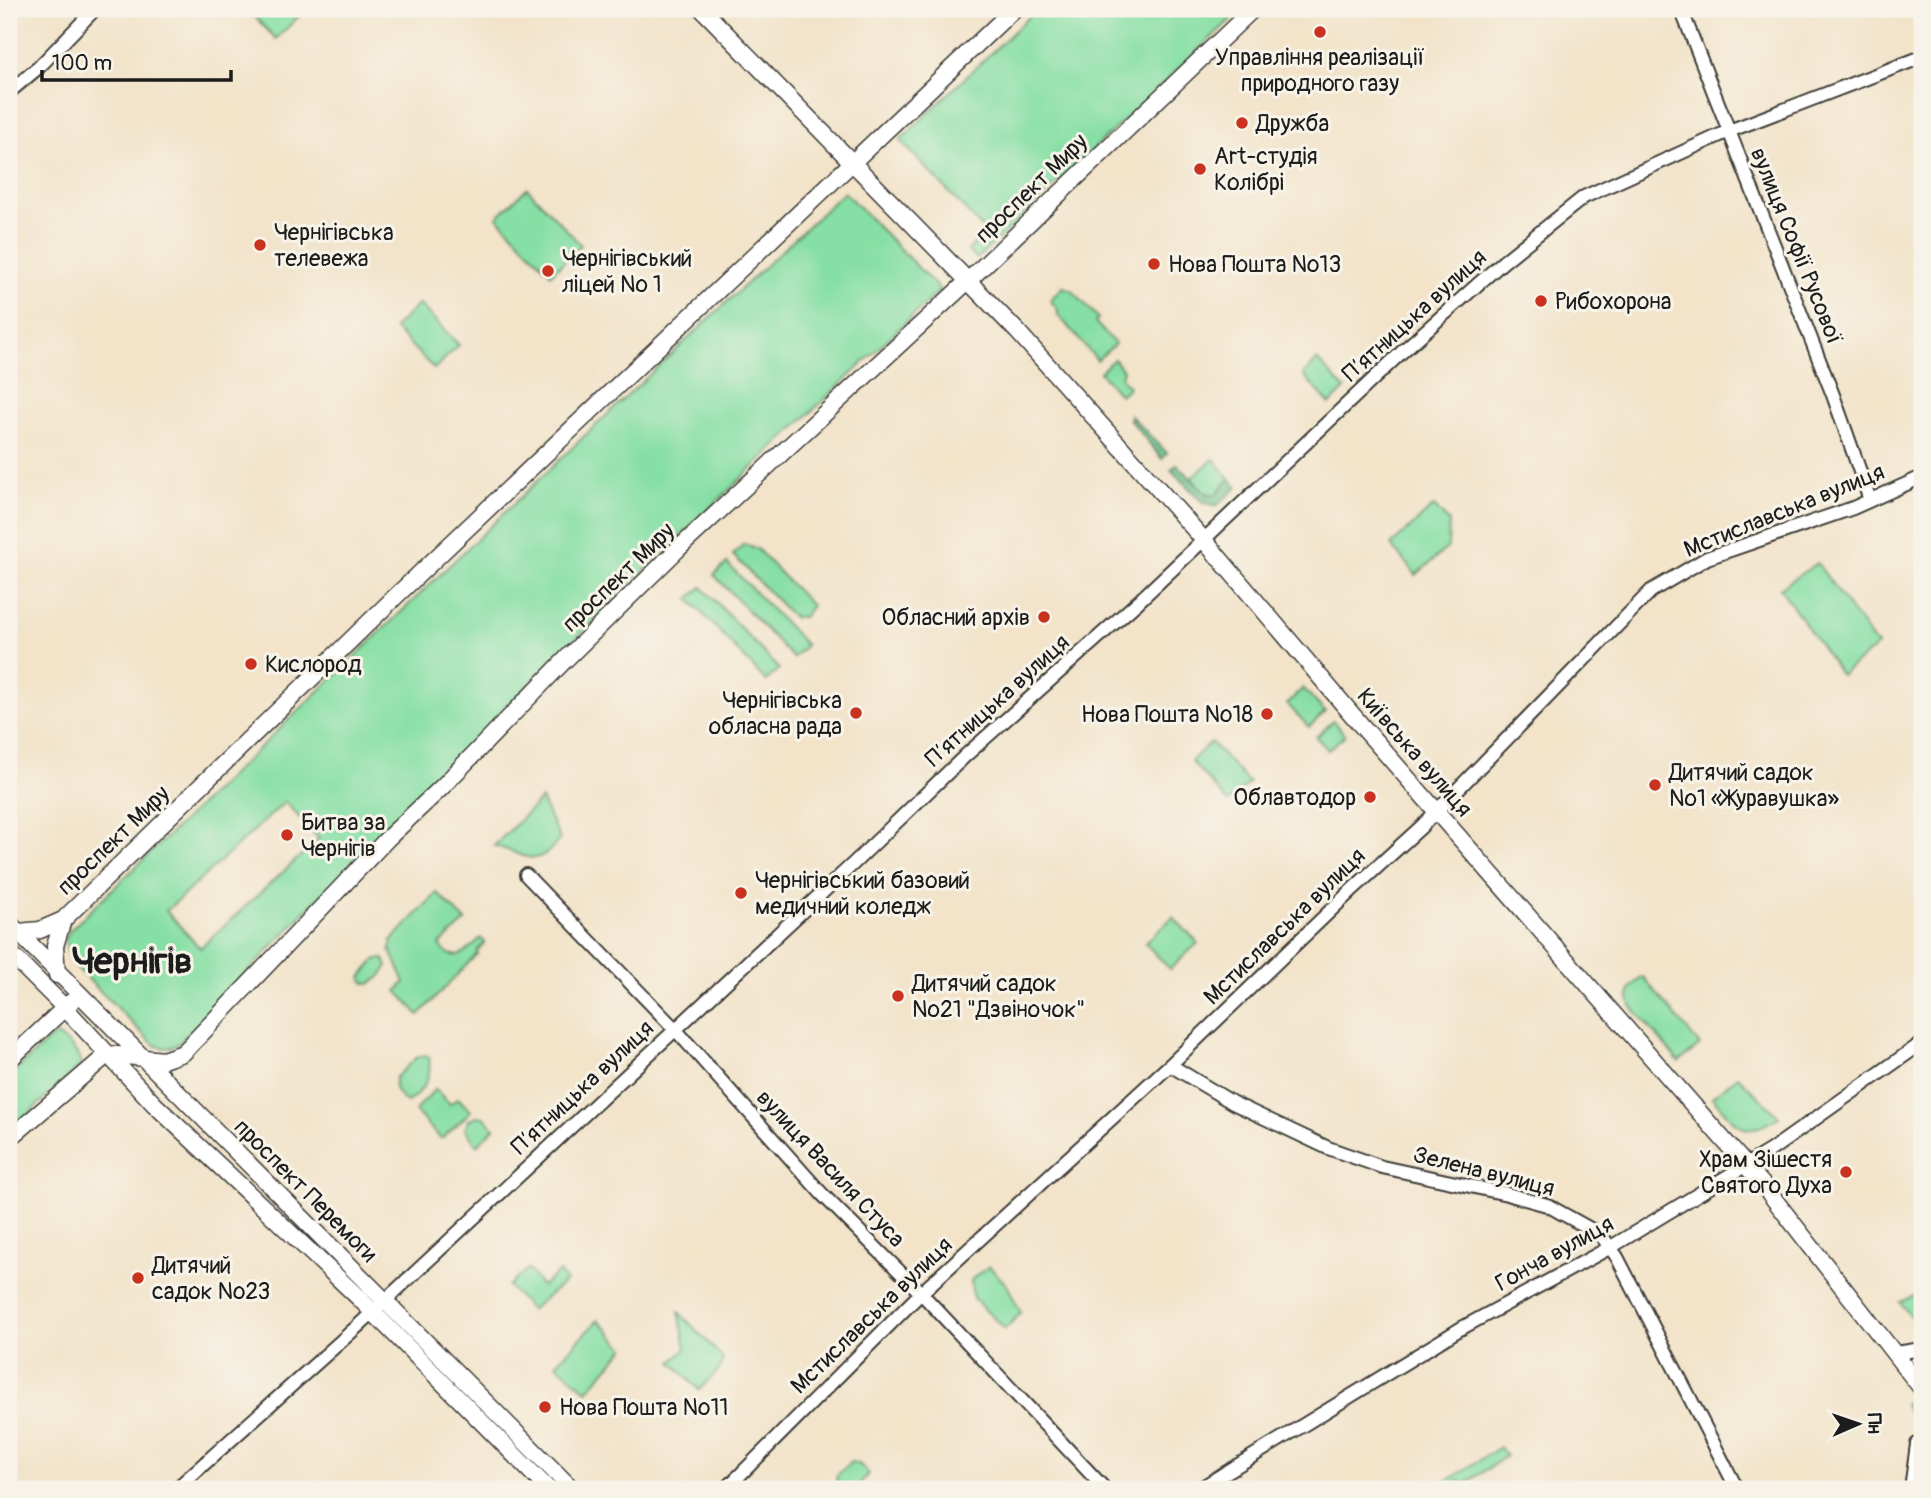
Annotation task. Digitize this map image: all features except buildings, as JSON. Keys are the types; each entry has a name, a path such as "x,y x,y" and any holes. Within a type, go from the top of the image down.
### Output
{"main road":[{"name":"Київська вулиця","path":"702,9 969,280 1203,539 1361,725 1746,1166 1920,1386"},
{"name":"проспект Миру","path":"13,928 40,930 63,920 396,596 1014,9"},
{"name":"проспект Миру","path":"183,1052 325,902 678,549 969,280 1253,9"},
{"name":"проспект Миру","path":"63,920 55,946 56,970 65,1008"},
{"name":"проспект Перемоги","path":"13,928 572,1489"},
{"name":"проспект Перемоги","path":"9,953 65,1008 154,1104 371,1311 548,1489"},
{"path":"9,1060 80,994"},
{"path":"103,1019 108,1054"},
{"path":"9,1139 108,1054 163,1060 183,1052"},
{"path":"178,1094 174,1077 183,1052"}],"street":[{"path":"9,92 39,67 95,9"},
{"name":"вулиця Софії Русової","path":"1681,9 1833,394 1870,500"},
{"name":"Пʼятницька вулиця","path":"176,1489 384,1300 965,756 1139,601 1422,334 1503,262 1584,197 1729,131 1922,57"},
{"name":"Мстиславська вулиця","path":"726,1489 921,1293 1170,1065 1437,811 1651,591 1707,558 1870,500 1922,477"},
{"name":"вулиця Василя Стуса","path":"526,875 675,1029 822,1194 921,1293 1105,1489"},
{"name":"Гонча вулиця","path":"1199,1489 1460,1329 1611,1247 1746,1166 1879,1076 1922,1043"},
{"name":"Зелена вулиця","path":"1170,1065 1233,1103 1328,1148 1382,1167 1547,1205 1601,1235 1611,1247 1737,1489"},
{"path":"1896,1353 1922,1349"},
{"path":"1911,1489 1917,1444"}],"green space":[{"path":"247,9 306,9 276,39"},
{"path":"1037,9 1242,9 977,259 968,251 985,231 900,140"},
{"path":"527,188 581,245 551,274 497,217"},
{"path":"844,192 940,290 672,544 434,778 179,1043 167,1048 154,1045 71,962 65,941 69,931 576,444","holes":["285,802 319,839 200,948 166,911"]},
{"path":"1063,287 1072,290 1098,318 1095,322 1115,344 1097,360 1058,315 1058,310 1050,300"},
{"path":"419,304 459,345 434,369 394,328"},
{"path":"1114,359 1123,370 1121,378 1129,387 1120,395 1100,372"},
{"path":"1317,360 1345,389 1330,404 1303,375"},
{"path":"1130,415 1167,453 1162,459 1130,420"},
{"path":"1214,459 1230,479 1215,495 1205,493 1191,478"},
{"path":"1177,464 1205,493 1215,495 1230,479 1238,487 1216,506 1203,502 1171,470"},
{"path":"1434,506 1449,522 1448,547 1416,575 1391,545"},
{"path":"744,544 757,549 812,606 803,617 794,618 733,555"},
{"path":"727,563 806,645 793,658 714,575"},
{"path":"1817,563 1877,646 1841,675 1780,588"},
{"path":"702,587 779,669 766,681 689,599"},
{"path":"1303,688 1325,712 1309,727 1287,704"},
{"path":"1333,721 1345,735 1328,750 1316,737"},
{"path":"1211,742 1249,783 1228,802 1191,761"},
{"path":"541,799 560,839 551,849 544,855 529,858 494,846"},
{"path":"437,893 466,921 439,945 451,955 456,955 466,951 481,938 485,942 478,953 419,1015 397,991 405,982 390,949 392,940"},
{"path":"1173,917 1198,943 1170,969 1145,943"},
{"path":"376,959 384,959 386,969 370,984 365,983 361,977"},
{"path":"1643,977 1700,1045 1679,1062 1631,1006 1630,989"},
{"path":"54,1035 72,1047 81,1065 9,1132 9,1077"},
{"path":"424,1055 429,1057 428,1077 418,1094 407,1102 396,1091 396,1077 416,1058"},
{"path":"1738,1076 1779,1117 1748,1129 1734,1122 1712,1097"},
{"path":"435,1089 450,1104 458,1098 471,1111 443,1138 415,1111"},
{"path":"476,1116 484,1117 494,1128 477,1145 465,1129 468,1121"},
{"path":"989,1266 1007,1285 1021,1313 1005,1329 973,1298 971,1280"},
{"path":"528,1269 542,1286 559,1272 566,1281 531,1310 508,1286"},
{"path":"1914,1296 1922,1297 1922,1332 1900,1302"},
{"path":"679,1312 723,1358 720,1369 699,1390 672,1362 686,1349"},
{"path":"598,1320 625,1348 587,1391 556,1364"},
{"path":"1912,1398 1922,1411 1922,1489 1911,1489 1917,1444 1916,1427 1904,1404"},
{"path":"1500,1447 1506,1456 1465,1484 1459,1481 1447,1489 1434,1489"},
{"path":"851,1462 859,1464 869,1474 854,1489 846,1489 837,1482 836,1476"}],"place":[{"name":"Управління реалізації природного газу","path":"1320,32"},
{"name":"Дружба","path":"1242,123"},
{"name":"Art-студія Колібрі","path":"1200,169"},
{"name":"Чернігівська телевежа","path":"260,245"},
{"name":"Нова Пошта №13","path":"1154,264"},
{"name":"Чернігівський ліцей № 1","path":"548,271"},
{"name":"Рибохорона","path":"1541,301"},
{"name":"Обласний архів","path":"1044,617"},
{"name":"Кислород","path":"251,664"},
{"name":"Чернігівська обласна рада","path":"856,713"},
{"name":"Нова Пошта №18","path":"1267,714"},
{"name":"Дитячий садок №1 «Журавушка»","path":"1655,785"},
{"name":"Облавтодор","path":"1370,797"},
{"name":"Битва за Чернігів","path":"287,835"},
{"name":"Чернігівський базовий медичний коледж","path":"741,893"},
{"name":"Дитячий садок №21 \"Дзвіночок\"","path":"898,996"},
{"name":"Храм Зішестя Святого Духа","path":"1846,1172"},
{"name":"Дитячий садок №23","path":"138,1278"},
{"name":"Нова Пошта №11","path":"545,1407"}],"district":[{"name":"Чернігів","path":"132,960"}]}
